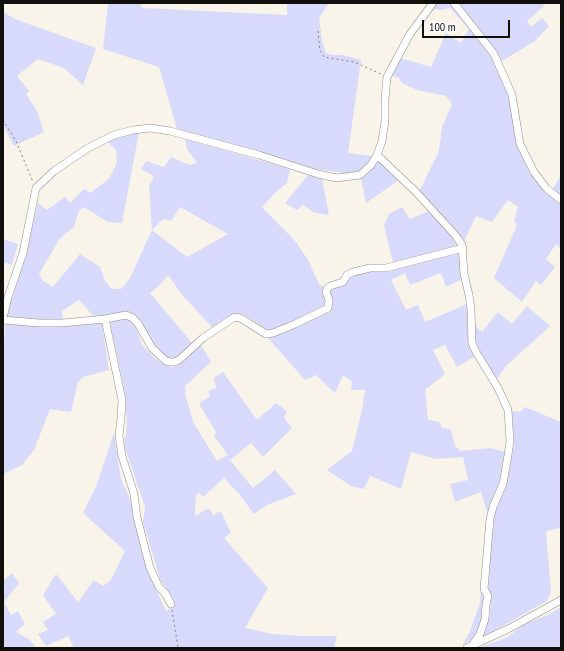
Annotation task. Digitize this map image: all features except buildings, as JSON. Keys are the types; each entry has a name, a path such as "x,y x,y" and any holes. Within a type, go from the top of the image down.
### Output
{"street":[{"path":"433,3 410,34 387,77 385,121 382,142 371,165 360,175 337,178 318,174 259,155 170,131 150,128 133,130 114,135 88,148 54,171 36,188 23,253 8,297 3,319 39,323 106,319 126,315 133,318 139,325 152,348 166,361 174,362 179,360 203,338 233,318 237,317 242,319 266,334 273,333 328,308 329,300 327,290 330,286 343,282 347,275 353,272 366,269 386,268 463,248"},
{"path":"454,3 494,54 512,95 520,144 534,172 546,188 561,200"},
{"path":"377,155 416,192 442,220 456,236 463,248 464,274 471,309 472,343 498,388 508,410 510,441 503,484 493,507 490,519 484,588 488,596 485,619 480,634 473,644"},
{"path":"106,319 122,400 119,436 122,456 134,494 137,517 150,568 159,587 165,593 171,604"},
{"path":"466,648 510,628 561,600"}],"path":[{"path":"318,31 320,51 324,56 354,62 387,77"},
{"path":"3,120 16,141 30,178 36,188"},
{"path":"171,604 178,648"}],"shaded area":[{"path":"108,3 140,3 142,8 287,15 287,3 329,3 319,18 322,41 326,53 343,55 361,60 348,153 372,156 370,161 365,167 356,173 343,173 316,169 177,129 159,67 103,49"},
{"path":"437,3 450,3 492,56 510,97 516,143 529,172 547,192 561,204 561,249 556,244 546,259 555,267 541,285 536,281 522,302 494,278 517,225 514,221 518,207 508,200 492,222 476,216 464,241 419,192 439,151 442,127 452,104 446,96 417,90 402,83 399,78 392,76 400,58 431,67 446,33 461,43 469,29 450,8 440,10 434,9 414,33"},
{"path":"457,3 543,3 544,6 527,21 531,27 542,18 549,26 535,41 502,61"},
{"path":"3,12 15,19 96,48 83,85 64,68 38,59 17,76 29,91 26,94 37,111 44,132 14,146 3,125"},
{"path":"139,132 122,223 108,222 83,207 79,211 74,227 60,238 39,274 43,281 53,287 80,254 100,267 105,281 112,289 121,289 130,278 152,230 149,187 154,176 141,169 146,161 164,167 171,157 190,165 197,163 187,149 185,139 290,169 287,183 262,207 296,242 308,260 319,284 324,288 326,301 323,307 279,328 268,330 243,314 235,313 212,327 182,295 168,275 160,285 150,293 192,343 176,358 168,358 156,348 135,315 94,317 79,300 62,311 63,319 51,320 6,318 22,267 38,203 47,210 65,197 70,203 84,189 90,193 109,179 117,162 116,150 108,142 120,136","holes":["180,207 228,234 187,257 152,230 163,219 171,221"]},
{"path":"379,160 399,180 366,203 361,179 371,171"},
{"path":"309,174 322,179 329,215 315,213 303,205 297,210 285,203"},
{"path":"561,175 561,196 552,190"},
{"path":"402,207 410,219 429,211 452,237 457,246 393,263 384,225 389,214"},
{"path":"3,239 18,244 12,265 3,262"},
{"path":"460,253 461,280 446,287 441,273 410,285 405,273 391,280 406,310 418,305 425,322 467,304 469,344 474,357 457,367 445,345 433,350 445,374 425,390 428,420 439,422 442,428 451,429 455,446 461,451 491,448 505,452 498,487 487,512 481,492 455,502 450,484 468,480 463,457 436,459 411,452 401,489 370,476 364,489 351,486 327,470 352,451 362,410 365,390 351,390 352,382 343,375 335,393 316,375 305,380 267,337 330,310 333,303 329,290 352,274 378,272"},
{"path":"527,306 550,326 506,366 497,379 478,351 474,325 482,332 498,312 512,324"},
{"path":"121,318 130,319 135,324 142,345 157,360 165,365 171,367 179,365 201,345 211,362 185,386 186,397 193,422 217,461 228,455 214,436 216,432 199,404 210,396 208,391 216,388 214,378 223,372 257,420 276,403 287,411 284,418 292,428 263,457 251,443 230,460 253,488 275,470 296,494 267,505 254,514 240,495 224,478 203,497 200,493 196,495 195,516 209,508 213,515 221,511 231,533 224,538 268,588 245,628 273,634 337,636 334,648 74,648 68,636 46,646 38,634 48,630 43,622 56,614 43,595 56,574 78,602 94,580 103,586 111,580 125,551 83,513 96,487 114,433 121,479 131,501 145,564 166,611 174,605 173,598 160,579 143,522 145,507 124,445 127,426 125,393 110,322"},
{"path":"102,322 109,370 83,377 78,382 71,412 50,409 34,450 22,465 3,474 3,374 5,323"},
{"path":"525,407 561,422 561,528 546,531 551,592 547,601 492,632 482,636 490,614 491,596 488,588 491,521 506,485 514,446 512,411 520,412"},
{"path":"12,573 19,583 4,602 11,615 18,611 25,624 16,632 30,640 36,648 3,648 3,591 5,588 3,581"},
{"path":"481,589 484,598 483,617 478,632 471,640 462,646 470,631 480,603"},
{"path":"561,607 561,648 478,648 508,637 524,624 550,614"}]}
